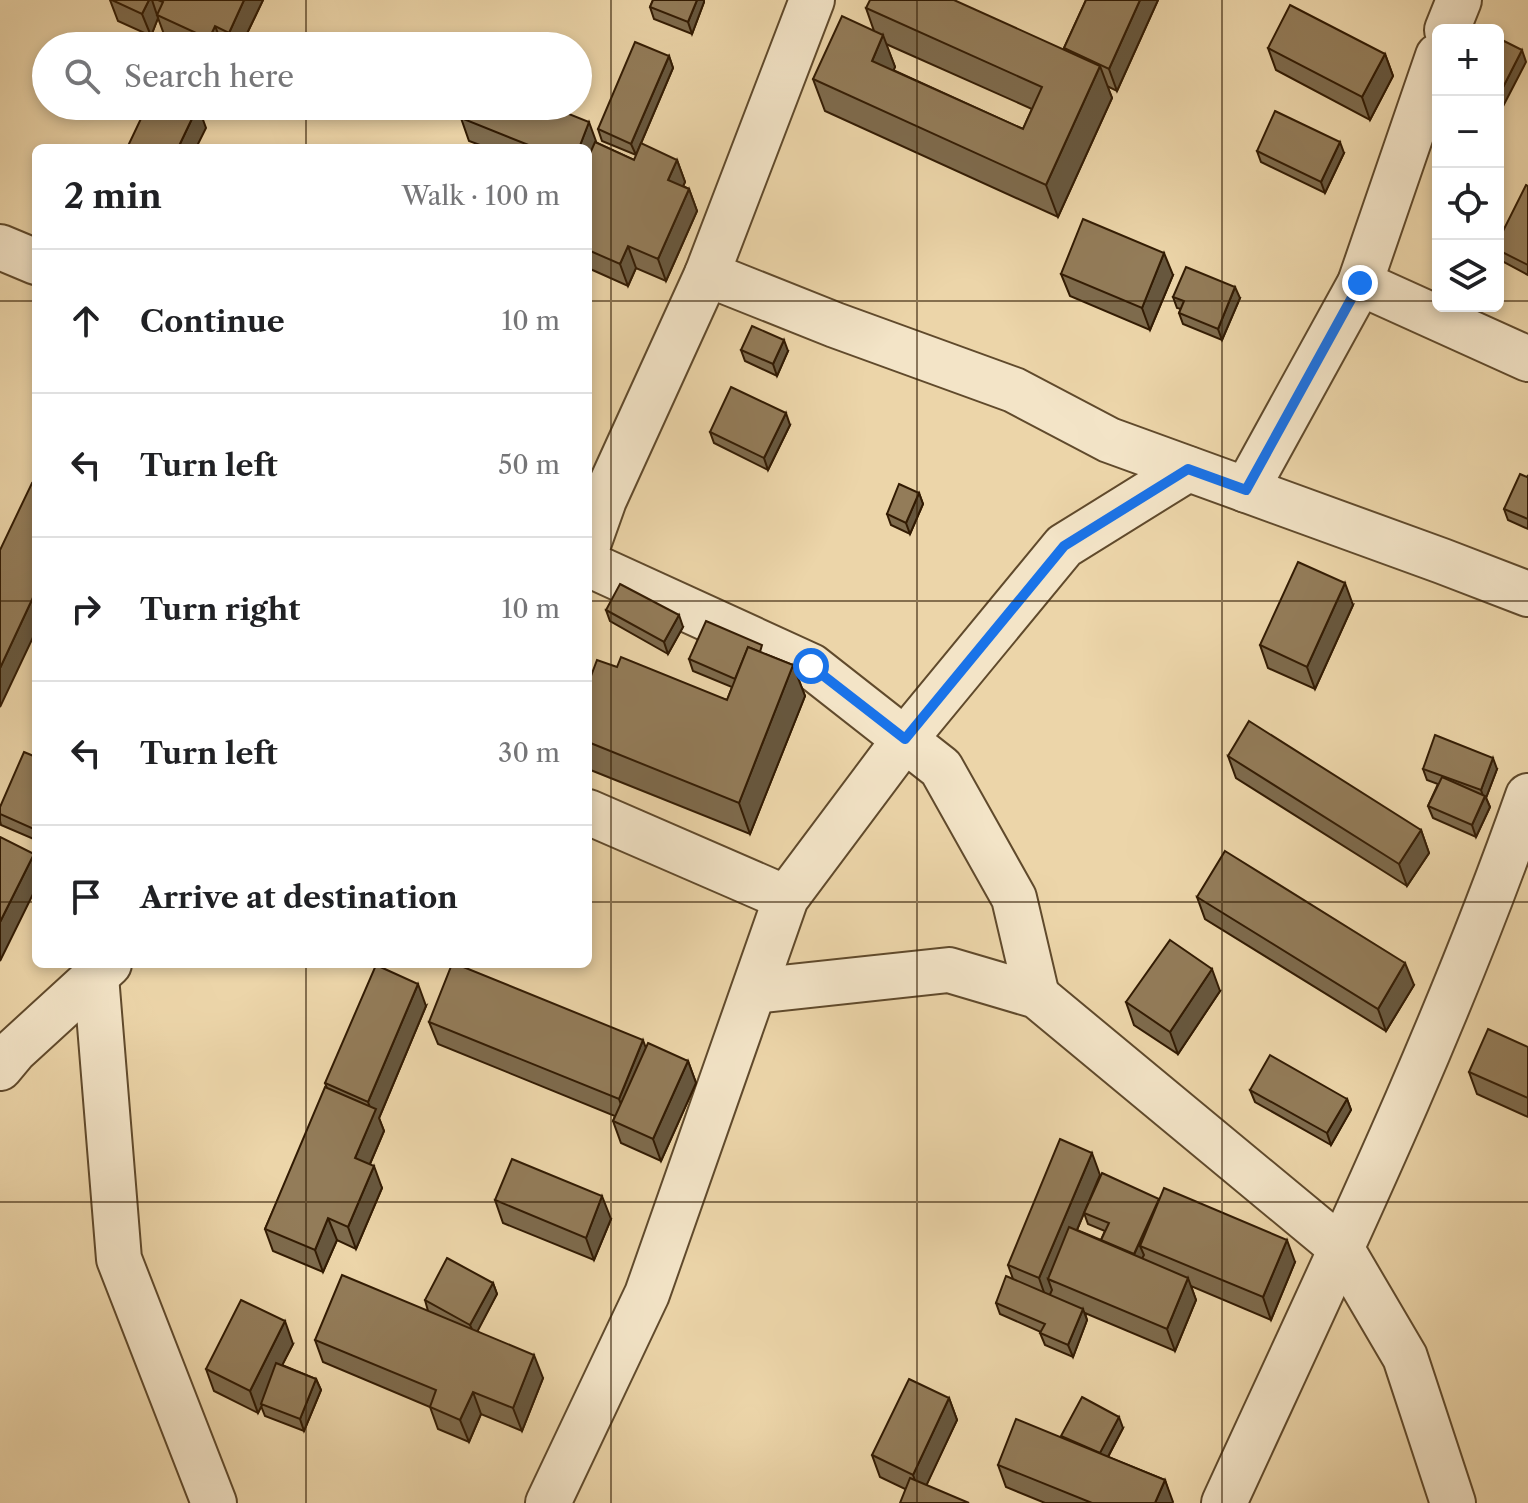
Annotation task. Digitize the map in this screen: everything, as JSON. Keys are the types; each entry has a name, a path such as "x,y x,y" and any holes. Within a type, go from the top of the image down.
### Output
{"street":[{"path":"592,521 596,497 707,274 812,0"},
{"path":"1449,24 1459,0"},
{"path":"1246,490 1360,283 1432,73"},
{"path":"0,247 32,260"},
{"path":"707,274 835,325 1014,390 1109,440 1528,594"},
{"path":"1360,283 1528,359"},
{"path":"548,1503 647,1294 786,898 905,739 1064,546 1188,469"},
{"path":"592,566 811,666 941,768 1014,898 1037,996"},
{"path":"1224,1503 1411,1095 1528,796"},
{"path":"592,814 786,898"},
{"path":"0,1068 15,1050 102,970"},
{"path":"102,970 119,1259 214,1503"},
{"path":"754,991 949,970 1037,996 1341,1248 1405,1357 1453,1503"}],"building":[{"path":"112,0 149,0 142,14"},
{"path":"158,0 244,0 229,32 215,26 212,32 194,32 157,15 163,2"},
{"path":"653,0 697,0 688,22 650,7"},
{"path":"870,0 954,0 1100,66 1046,185 813,79 842,16 883,35 872,61 1023,129 1042,87 866,8"},
{"path":"1086,0 1140,0 1109,69 1064,48"},
{"path":"1290,5 1385,54 1362,97 1268,48"},
{"path":"1504,41 1522,50 1504,85"},
{"path":"635,42 669,56 631,144 598,129"},
{"path":"1275,111 1340,142 1321,182 1257,151"},
{"path":"140,120 191,120 180,144 129,144"},
{"path":"466,120 589,122 581,144 526,144"},
{"path":"595,142 634,160 641,143 677,160 668,180 689,189 658,259 628,246 620,264 592,252 592,149"},
{"path":"1528,186 1528,265 1504,253 1504,229"},
{"path":"1083,219 1164,253 1142,308 1061,274"},
{"path":"1186,267 1235,287 1218,329 1179,313 1184,301 1173,297"},
{"path":"752,326 784,340 773,364 741,350"},
{"path":"731,387 786,413 764,458 710,432"},
{"path":"1520,474 1528,476 1528,519 1504,509"},
{"path":"32,483 32,600 0,668 0,550"},
{"path":"899,484 919,493 906,523 887,514"},
{"path":"1298,562 1345,583 1307,667 1260,645"},
{"path":"620,584 679,615 664,642 606,610"},
{"path":"706,621 762,645 760,652 748,647 735,679 689,659"},
{"path":"748,647 793,665 739,803 592,744 592,673 597,660 617,667 621,657 727,700"},
{"path":"1249,721 1421,830 1399,864 1228,756"},
{"path":"1435,735 1493,758 1481,790 1423,769"},
{"path":"24,752 32,755 32,828 0,814 0,807"},
{"path":"1442,777 1485,796 1472,825 1428,806"},
{"path":"0,837 32,853 32,858 0,922"},
{"path":"1225,851 1405,963 1378,1009 1197,897"},
{"path":"1170,940 1212,969 1170,1032 1126,1002"},
{"path":"375,968 383,968 418,984 368,1102 325,1083"},
{"path":"450,968 466,968 643,1040 619,1099 429,1022"},
{"path":"1488,1029 1528,1047 1528,1098 1469,1072"},
{"path":"648,1043 688,1061 653,1139 613,1121"},
{"path":"1270,1055 1347,1099 1327,1133 1250,1090"},
{"path":"325,1087 376,1109 355,1158 374,1166 348,1227 328,1218 315,1250 265,1229"},
{"path":"1060,1139 1092,1153 1039,1278 1008,1265"},
{"path":"512,1159 602,1196 586,1238 495,1200"},
{"path":"1102,1173 1159,1199 1134,1254 1101,1240 1109,1223 1084,1213"},
{"path":"1164,1188 1287,1240 1263,1297 1140,1246"},
{"path":"1069,1227 1188,1278 1167,1329 1048,1279"},
{"path":"447,1258 493,1283 470,1325 425,1300"},
{"path":"342,1275 534,1355 513,1408 473,1392 460,1420 430,1407 436,1390 315,1340"},
{"path":"1006,1276 1083,1309 1068,1345 1040,1333 1045,1324 996,1303"},
{"path":"241,1300 285,1321 250,1391 206,1369"},
{"path":"276,1363 316,1379 300,1419 261,1404"},
{"path":"909,1379 949,1398 913,1475 872,1455"},
{"path":"1082,1397 1119,1417 1100,1453 1061,1436"},
{"path":"1016,1419 1165,1480 1155,1503 1092,1503 998,1465"},
{"path":"910,1478 969,1503 900,1503"}],"route":[{"path":"811,666 905,739 1064,546 1188,469 1246,490 1360,283"}]}
